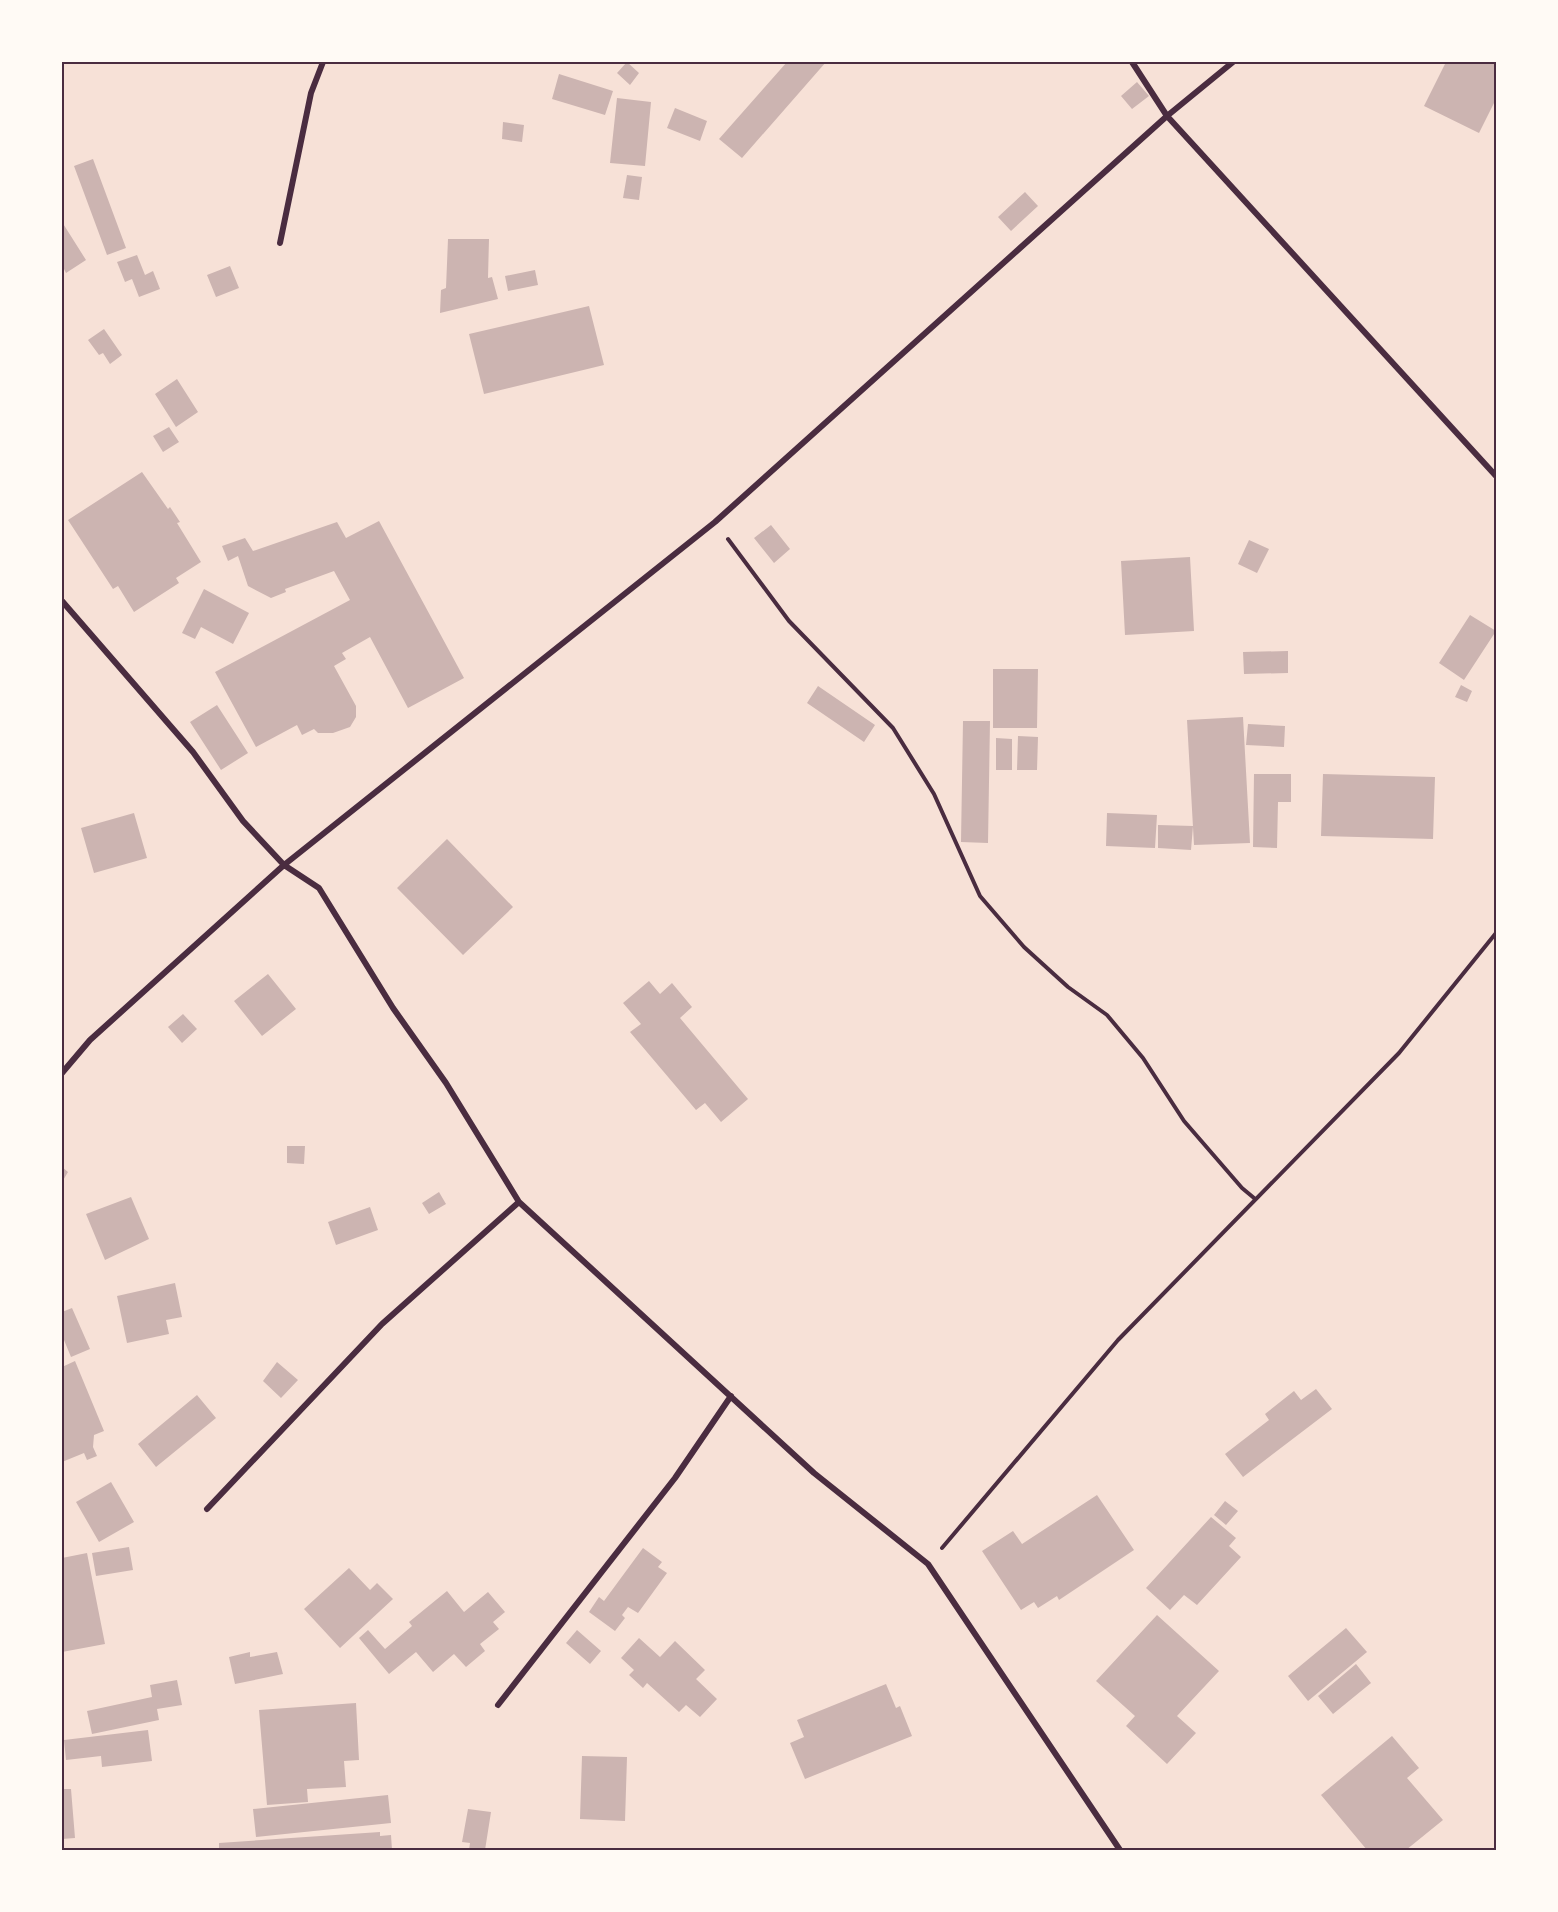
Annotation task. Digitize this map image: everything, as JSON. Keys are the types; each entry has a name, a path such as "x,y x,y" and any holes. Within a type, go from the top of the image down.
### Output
{"street":[{"path":"280,243 311,93 322,62"},
{"path":"1131,62 1167,116 1497,476"},
{"path":"62,1073 90,1040 284,865 715,522 1167,116 1233,62"},
{"path":"62,600 193,752 243,821 284,865 319,888 393,1008 446,1083 519,1202 814,1473 928,1564 1120,1851"},
{"path":"207,1509 382,1324 519,1202"},
{"path":"498,1705 675,1478 731,1396"}],"path":[{"path":"715,522 789,621 893,728 934,794 980,896 1042,963 1068,987 1107,1015 1143,1058 1184,1121 1242,1188 1254,1198"},
{"path":"928,1564 1118,1340 1254,1198 1399,1053 1497,933"}],"building":[{"path":"627,62 639,73 630,85 617,73"},
{"path":"787,62 826,62 742,158 719,139"},
{"path":"1446,62 1496,62 1496,99 1479,133 1424,106"},
{"path":"559,74 613,91 605,115 552,99"},
{"path":"1137,82 1149,96 1132,109 1121,96"},
{"path":"617,98 651,102 645,166 610,163"},
{"path":"675,108 707,121 700,141 667,128"},
{"path":"503,122 524,125 522,142 502,139"},
{"path":"93,159 126,248 107,255 74,166"},
{"path":"627,175 642,177 639,200 623,198"},
{"path":"1025,192 1038,206 1011,231 998,217"},
{"path":"62,222 86,260 66,273 62,265"},
{"path":"448,239 489,239 488,278 492,277 498,299 440,313 441,290 446,288"},
{"path":"137,255 145,275 153,271 160,289 139,297 132,279 125,282 117,262"},
{"path":"230,266 239,288 216,297 207,275"},
{"path":"535,270 538,285 508,291 505,276"},
{"path":"589,306 604,365 484,394 469,334"},
{"path":"104,329 122,355 110,364 103,353 99,355 88,340"},
{"path":"177,379 198,412 176,427 155,394"},
{"path":"169,427 179,442 163,452 153,436"},
{"path":"142,472 180,522 177,523 201,562 176,578 179,583 134,612 118,586 113,589 68,520"},
{"path":"379,521 464,678 408,708 370,637 342,653 346,659 334,666 356,706 356,717 350,727 333,733 318,733 314,729 302,735 297,725 256,747 215,672 350,600 334,571 285,589 286,592 271,598 248,586 238,556 228,561 222,546 245,538 253,551 337,522 346,538"},
{"path":"771,525 790,549 774,563 754,538"},
{"path":"1249,540 1269,549 1257,573 1238,564"},
{"path":"1190,557 1194,631 1125,635 1121,561"},
{"path":"204,589 249,613 233,644 201,627 195,639 182,633"},
{"path":"1470,615 1496,631 1464,680 1439,663"},
{"path":"1288,651 1288,673 1244,674 1243,652"},
{"path":"993,669 1038,669 1037,728 993,728"},
{"path":"1461,685 1472,691 1467,702 1455,697"},
{"path":"818,686 875,725 864,742 807,703"},
{"path":"217,705 248,753 221,770 190,722"},
{"path":"1243,717 1250,843 1194,845 1187,720"},
{"path":"963,721 990,721 988,843 961,842"},
{"path":"1248,724 1285,726 1284,747 1246,745"},
{"path":"1018,736 1038,737 1037,770 1017,770"},
{"path":"996,738 1012,739 1012,770 996,770"},
{"path":"1254,774 1291,774 1291,802 1278,802 1277,848 1253,847"},
{"path":"1323,774 1435,777 1433,839 1321,836"},
{"path":"134,813 147,858 94,873 81,828"},
{"path":"1107,813 1157,815 1155,848 1106,846"},
{"path":"1158,825 1193,826 1191,850 1158,848"},
{"path":"447,839 513,907 463,955 397,888"},
{"path":"268,974 296,1009 262,1036 234,1001"},
{"path":"649,981 660,994 672,983 692,1007 680,1018 748,1099 721,1122 705,1103 696,1110 630,1032 641,1024 623,1003"},
{"path":"183,1014 197,1029 182,1043 168,1027"},
{"path":"287,1146 305,1146 304,1164 287,1163"},
{"path":"62,1167 68,1172 62,1182"},
{"path":"439,1192 446,1204 429,1214 422,1203"},
{"path":"131,1197 149,1239 105,1260 86,1214"},
{"path":"370,1207 378,1230 336,1245 328,1222"},
{"path":"175,1283 182,1317 166,1320 169,1334 127,1343 117,1296"},
{"path":"72,1308 90,1349 71,1357 62,1340 62,1312"},
{"path":"75,1361 104,1431 94,1435 93,1447 97,1456 87,1460 84,1453 62,1462 62,1367"},
{"path":"277,1362 298,1380 281,1398 263,1381"},
{"path":"1316,1389 1332,1409 1243,1477 1225,1454 1269,1420 1265,1414 1294,1391 1301,1400"},
{"path":"197,1395 216,1418 156,1467 138,1444"},
{"path":"111,1482 134,1522 99,1542 76,1502"},
{"path":"1097,1495 1134,1550 1059,1600 1057,1596 1038,1608 1034,1602 1021,1610 982,1551 1013,1531 1022,1544"},
{"path":"1225,1501 1238,1511 1226,1525 1214,1515"},
{"path":"1211,1517 1236,1538 1229,1546 1241,1557 1197,1605 1184,1595 1170,1610 1146,1588"},
{"path":"129,1547 133,1570 96,1576 92,1553"},
{"path":"643,1548 662,1562 658,1567 667,1573 638,1613 628,1607 622,1615 625,1618 615,1631 589,1612 599,1597 604,1601"},
{"path":"87,1553 105,1644 62,1652 62,1558"},
{"path":"349,1568 370,1590 377,1583 393,1599 340,1648 304,1609"},
{"path":"447,1591 464,1612 488,1592 505,1612 493,1622 499,1629 480,1644 485,1651 466,1667 454,1654 433,1672 416,1652 389,1674 359,1638 368,1630 385,1649 412,1626 409,1622"},
{"path":"1157,1615 1219,1671 1177,1716 1196,1733 1167,1764 1126,1726 1135,1716 1096,1681"},
{"path":"1346,1628 1367,1652 1308,1701 1288,1676"},
{"path":"577,1630 601,1651 590,1664 566,1643"},
{"path":"639,1638 660,1657 675,1641 705,1670 696,1679 717,1699 700,1717 686,1705 679,1712 647,1683 643,1688 629,1675 634,1670 621,1658"},
{"path":"250,1652 250,1657 277,1652 283,1674 235,1684 229,1657"},
{"path":"1356,1664 1371,1683 1333,1714 1318,1696"},
{"path":"177,1680 182,1705 157,1709 159,1720 92,1734 87,1711 152,1697 150,1685"},
{"path":"886,1684 896,1708 900,1706 912,1736 805,1779 790,1743 804,1737 797,1720"},
{"path":"356,1703 359,1760 344,1761 346,1787 307,1789 308,1802 267,1805 259,1710"},
{"path":"148,1730 152,1761 102,1767 101,1756 66,1760 64,1740"},
{"path":"1392,1736 1419,1768 1407,1778 1443,1820 1406,1850 1367,1850 1321,1795"},
{"path":"582,1756 627,1757 625,1821 580,1819"},
{"path":"62,1789 71,1789 75,1838 62,1839"},
{"path":"388,1795 391,1823 256,1837 253,1809"},
{"path":"468,1809 491,1812 485,1850 469,1850 470,1843 462,1842"},
{"path":"380,1832 380,1836 391,1835 392,1850 219,1850 219,1843"}]}
